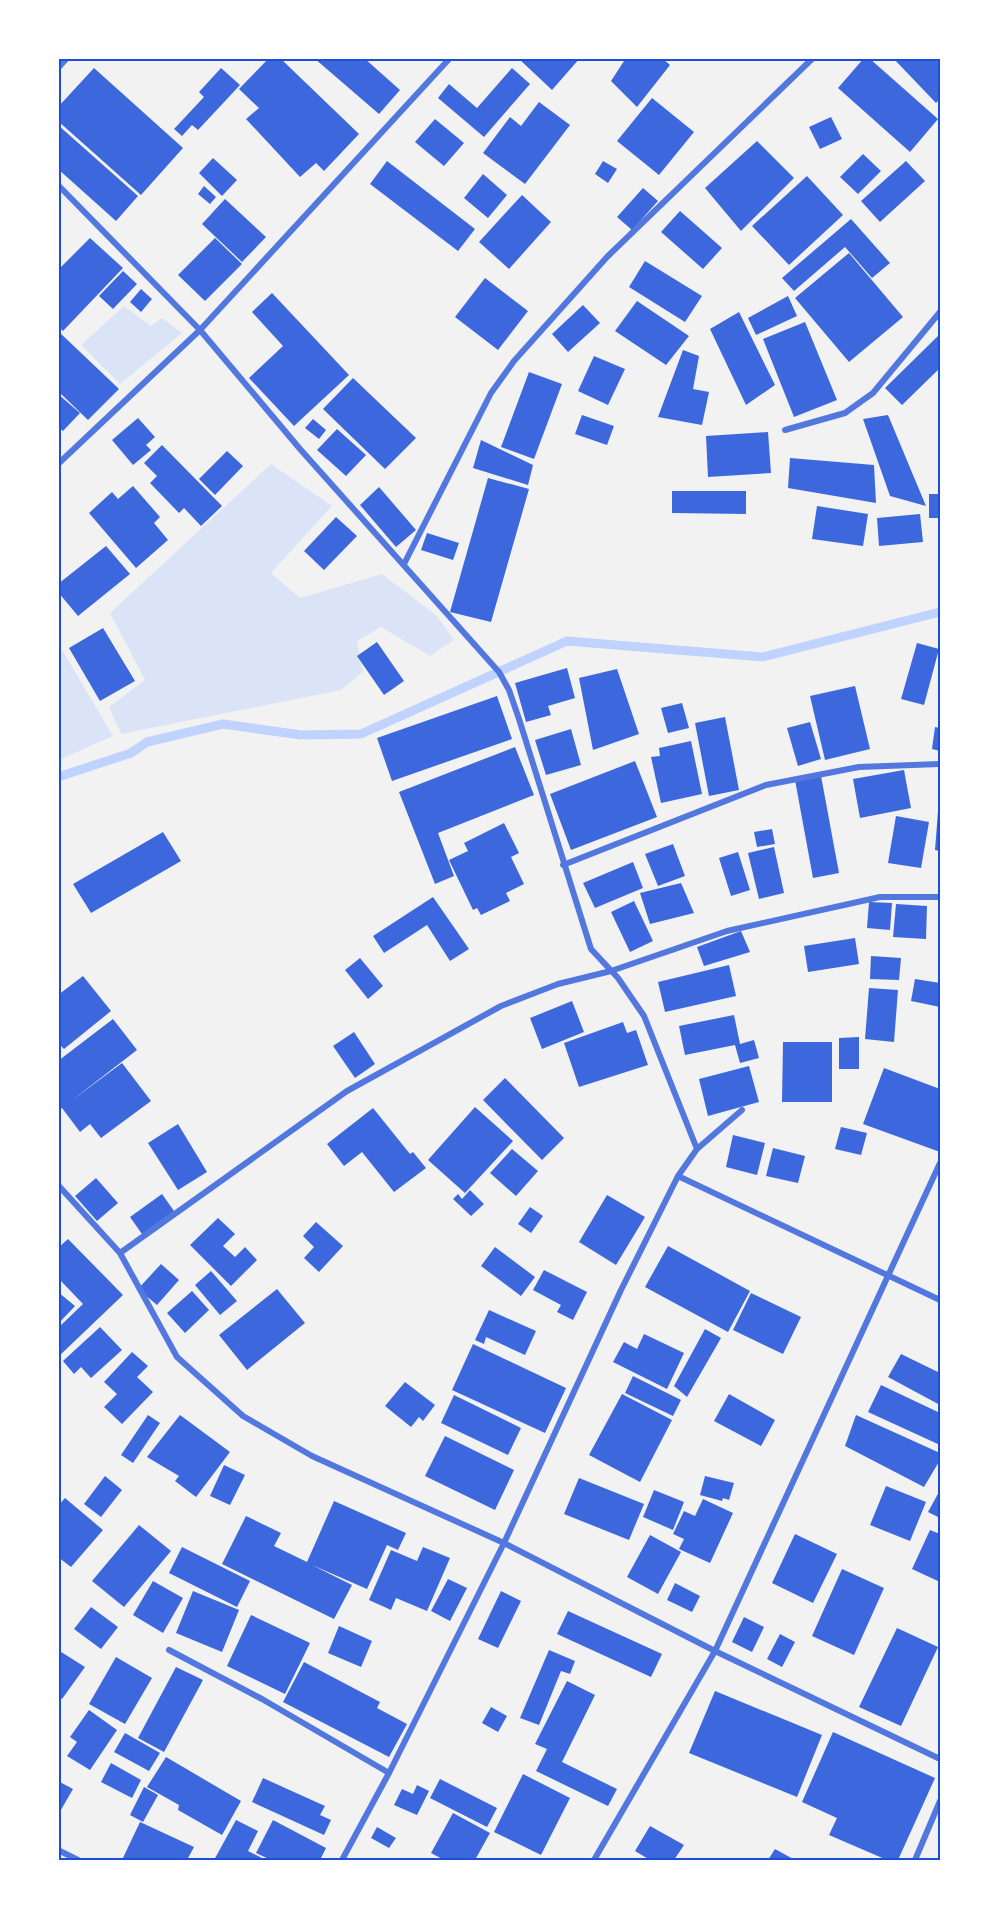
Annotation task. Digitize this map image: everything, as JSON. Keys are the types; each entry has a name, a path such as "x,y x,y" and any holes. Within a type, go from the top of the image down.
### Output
{"street":[{"path":"58,68 67,58"},
{"path":"58,464 200,330 450,58"},
{"path":"404,564 491,393 514,360 607,257 813,58"},
{"path":"58,185 200,330 300,449 498,672 509,690 562,865 591,949 645,1017 697,1149"},
{"path":"785,430 845,412 873,393 940,312"},
{"path":"562,865 766,785 860,767 940,764"},
{"path":"120,1253 347,1091 501,1006 558,984 611,972 727,931 880,897 940,897"},
{"path":"342,1860 389,1773 504,1543 621,1290 678,1176 697,1149 742,1110"},
{"path":"594,1860 715,1651 940,1163"},
{"path":"678,1176 940,1300"},
{"path":"58,1185 120,1253 177,1357 243,1416 312,1456 504,1543 715,1651 940,1759"},
{"path":"169,1650 389,1773"},
{"path":"915,1860 940,1801"},
{"path":"58,1850 78,1860"}],"shaded area":[{"path":"124,306 151,326 162,318 182,333 120,384 81,345"},
{"path":"271,464 332,506 271,573 300,598 382,574 437,616 454,640 430,656 381,627 357,641 363,672 341,690 121,734 109,707 145,680 110,613"},
{"path":"58,643 113,736 59,760 58,760"}],"building":[{"path":"269,58 280,58 359,134 324,171 316,163 300,177 246,119 259,108 239,89"},
{"path":"314,58 364,58 400,90 379,114"},
{"path":"518,58 580,58 552,90"},
{"path":"626,58 662,58 670,65 637,107 611,81"},
{"path":"864,58 869,58 938,119 910,152 838,88"},
{"path":"893,58 935,58 940,64 940,99 936,103"},
{"path":"94,68 183,148 141,195 58,121 58,107"},
{"path":"221,68 240,85 198,130 192,125 182,136 174,129 204,97 199,92"},
{"path":"512,68 530,84 484,137 438,98 449,84 477,108"},
{"path":"652,98 694,132 659,175 617,141"},
{"path":"539,102 570,125 525,184 483,153 510,117 521,126"},
{"path":"831,117 842,139 820,149 809,127"},
{"path":"435,119 464,143 444,166 415,142"},
{"path":"58,125 138,196 116,221 58,169"},
{"path":"757,141 794,178 741,231 705,188"},
{"path":"863,154 881,171 858,194 840,177"},
{"path":"213,158 237,180 222,196 199,173"},
{"path":"387,161 475,229 458,251 370,184"},
{"path":"603,161 617,169 608,183 595,174"},
{"path":"906,161 925,181 880,222 861,201"},
{"path":"483,174 507,195 488,218 464,198"},
{"path":"807,176 843,215 789,265 752,226"},
{"path":"204,186 216,197 210,204 198,194"},
{"path":"643,188 658,201 632,230 617,217"},
{"path":"522,195 551,222 509,269 479,242"},
{"path":"225,199 266,237 242,262 202,224"},
{"path":"680,211 722,248 703,269 661,232"},
{"path":"851,219 890,263 872,278 845,247 794,291 782,278"},
{"path":"90,238 123,268 63,331 58,326 58,270"},
{"path":"215,238 242,264 205,301 178,275"},
{"path":"849,253 903,317 849,362 795,298"},
{"path":"645,261 702,296 685,322 629,287"},
{"path":"123,271 137,284 113,309 99,296"},
{"path":"485,278 528,311 498,350 455,317"},
{"path":"141,289 152,299 141,312 130,302"},
{"path":"272,293 349,375 294,426 249,378 283,346 252,312"},
{"path":"788,296 797,316 756,335 748,318"},
{"path":"637,301 689,336 666,365 615,331"},
{"path":"583,305 600,323 568,352 552,334"},
{"path":"739,312 775,385 746,405 710,329"},
{"path":"805,322 837,400 794,417 763,339"},
{"path":"58,331 119,389 88,420 58,391"},
{"path":"940,334 940,368 902,405 885,388"},
{"path":"683,350 699,356 693,389 709,392 702,425 658,417"},
{"path":"594,356 625,369 608,405 578,391"},
{"path":"529,372 562,384 534,459 501,447"},
{"path":"353,378 416,438 385,469 323,409"},
{"path":"58,394 80,413 63,431 58,427"},
{"path":"582,415 614,426 607,445 575,434"},
{"path":"888,415 926,506 890,496 863,419"},
{"path":"138,418 155,437 146,445 151,450 133,465 112,440"},
{"path":"313,419 326,430 319,439 305,428"},
{"path":"337,429 366,455 346,476 317,450"},
{"path":"768,432 771,473 708,477 706,436"},
{"path":"481,440 533,465 528,485 473,468"},
{"path":"162,445 222,506 201,526 184,508 179,513 150,483 157,476 144,463"},
{"path":"227,451 243,466 215,495 199,479"},
{"path":"790,458 874,465 876,503 788,488"},
{"path":"488,478 529,489 491,622 450,612"},
{"path":"133,486 160,517 154,523 168,540 136,568 89,513 112,492 118,499"},
{"path":"379,487 416,530 396,547 360,505"},
{"path":"672,491 746,491 746,514 672,513"},
{"path":"929,494 940,494 940,518 929,518"},
{"path":"817,506 868,514 863,546 812,539"},
{"path":"920,514 923,542 879,546 877,518"},
{"path":"336,517 357,536 324,570 304,551"},
{"path":"427,533 459,543 453,560 421,550"},
{"path":"106,546 130,574 78,616 58,592 58,584"},
{"path":"103,628 135,681 100,701 69,648"},
{"path":"377,642 404,681 384,695 357,656"},
{"path":"917,643 939,649 924,705 901,699"},
{"path":"567,668 575,698 548,706 551,715 526,722 515,683"},
{"path":"617,669 639,734 593,750 579,678"},
{"path":"855,686 870,749 825,760 810,696"},
{"path":"497,696 512,739 392,781 377,738"},
{"path":"682,703 689,728 668,733 661,708"},
{"path":"725,717 739,790 709,796 695,723"},
{"path":"810,722 821,759 798,766 787,728"},
{"path":"935,727 940,728 940,751 932,749"},
{"path":"571,729 581,765 546,775 535,740"},
{"path":"691,741 702,794 661,803 651,757 660,756 659,748"},
{"path":"515,747 534,795 438,833 454,876 435,884 399,792"},
{"path":"635,761 657,817 571,850 550,794"},
{"path":"904,770 911,808 860,818 853,779"},
{"path":"821,776 839,873 813,878 795,780"},
{"path":"940,798 940,851 935,850"},
{"path":"896,816 929,822 921,868 888,863"},
{"path":"504,823 519,853 511,857 524,884 506,893 510,901 481,915 477,908 473,910 449,860 468,851 464,843"},
{"path":"772,829 775,844 757,847 754,832"},
{"path":"163,832 181,861 91,913 73,884"},
{"path":"673,844 685,876 658,886 645,854"},
{"path":"774,847 784,893 759,899 748,853"},
{"path":"738,852 750,890 731,896 719,858"},
{"path":"633,862 643,888 595,908 583,883"},
{"path":"681,883 694,913 650,924 640,893"},
{"path":"433,897 469,949 450,961 427,925 384,953 373,936"},
{"path":"634,901 653,941 630,952 611,912"},
{"path":"869,902 892,903 890,930 867,928"},
{"path":"896,904 927,906 926,939 893,937"},
{"path":"741,931 750,952 704,966 697,947"},
{"path":"855,938 859,964 808,972 804,946"},
{"path":"871,956 901,958 899,980 870,979"},
{"path":"360,958 383,986 368,999 345,970"},
{"path":"729,965 736,996 665,1012 658,982"},
{"path":"83,976 111,1011 64,1049 58,1043 58,995"},
{"path":"915,979 940,983 940,1007 911,1001"},
{"path":"869,988 898,990 894,1042 865,1039"},
{"path":"572,1001 584,1032 542,1049 530,1018"},
{"path":"734,1015 740,1044 754,1040 759,1058 740,1063 735,1045 685,1055 679,1026"},
{"path":"113,1019 137,1050 71,1101 122,1063 151,1101 101,1138 90,1124 80,1132 62,1108 58,1110 58,1061"},
{"path":"623,1022 627,1033 636,1030 648,1065 579,1087 564,1043"},
{"path":"354,1032 375,1064 355,1078 333,1046"},
{"path":"859,1037 859,1069 839,1069 839,1038"},
{"path":"783,1042 832,1042 832,1102 782,1102"},
{"path":"749,1066 759,1102 708,1116 699,1079"},
{"path":"884,1068 940,1089 940,1152 863,1124"},
{"path":"505,1078 564,1138 542,1160 483,1100"},
{"path":"475,1107 513,1141 465,1193 428,1160"},
{"path":"373,1108 410,1154 413,1152 426,1168 394,1192 362,1152 344,1166 327,1144"},
{"path":"178,1124 207,1172 178,1190 148,1143"},
{"path":"841,1127 867,1133 861,1155 835,1149"},
{"path":"733,1135 765,1143 757,1175 726,1167"},
{"path":"773,1148 805,1156 798,1183 766,1176"},
{"path":"512,1149 538,1171 516,1196 490,1173"},
{"path":"96,1178 118,1203 97,1221 75,1196"},
{"path":"470,1190 484,1204 471,1216 453,1199 458,1194 462,1199"},
{"path":"162,1194 174,1211 142,1234 130,1217"},
{"path":"607,1195 645,1217 616,1265 579,1242"},
{"path":"530,1207 543,1216 531,1233 518,1224"},
{"path":"218,1218 235,1234 223,1246 235,1257 245,1247 257,1260 231,1286 190,1245"},
{"path":"316,1222 343,1246 319,1272 304,1258 314,1247 303,1236"},
{"path":"68,1239 123,1295 58,1357 58,1328 83,1304 61,1281 58,1284 58,1248"},
{"path":"668,1246 750,1291 728,1332 645,1287"},
{"path":"495,1247 535,1277 521,1296 481,1266"},
{"path":"161,1264 179,1280 157,1305 138,1289"},
{"path":"544,1270 587,1292 573,1320 557,1312 561,1305 533,1290"},
{"path":"211,1271 237,1301 220,1315 195,1285"},
{"path":"277,1289 305,1323 247,1370 219,1335"},
{"path":"192,1291 209,1310 185,1333 167,1313"},
{"path":"58,1292 75,1306 58,1324"},
{"path":"751,1293 801,1317 783,1354 733,1330"},
{"path":"489,1310 536,1331 525,1355 486,1337 484,1344 475,1340"},
{"path":"100,1327 122,1350 91,1378 81,1367 74,1374 63,1361"},
{"path":"705,1329 721,1338 687,1397 674,1386"},
{"path":"644,1334 684,1353 667,1389 613,1362 624,1342 637,1349"},
{"path":"473,1344 566,1388 545,1433 452,1390"},
{"path":"132,1352 148,1366 137,1377 153,1392 122,1424 104,1407 117,1394 104,1382"},
{"path":"901,1354 940,1373 940,1405 888,1377"},
{"path":"633,1376 681,1400 673,1416 625,1393"},
{"path":"405,1382 435,1405 423,1421 419,1417 411,1427 385,1406"},
{"path":"881,1385 940,1413 940,1445 868,1412"},
{"path":"622,1394 672,1420 640,1482 589,1455"},
{"path":"729,1394 775,1420 761,1446 714,1421"},
{"path":"454,1395 521,1428 508,1455 441,1423"},
{"path":"148,1415 160,1423 133,1463 121,1455"},
{"path":"180,1415 230,1452 196,1497 175,1481 179,1476 147,1457"},
{"path":"856,1415 940,1453 940,1460 924,1487 845,1446"},
{"path":"445,1436 514,1470 495,1510 425,1476"},
{"path":"224,1465 245,1475 230,1505 210,1496"},
{"path":"105,1476 122,1490 101,1517 84,1504"},
{"path":"705,1476 734,1483 729,1500 723,1498 722,1501 700,1495"},
{"path":"579,1478 644,1504 629,1540 564,1514"},
{"path":"886,1486 926,1502 910,1541 870,1525"},
{"path":"654,1490 684,1502 673,1530 643,1517"},
{"path":"940,1490 940,1518 928,1512"},
{"path":"65,1498 103,1530 71,1567 58,1557 58,1506"},
{"path":"703,1499 733,1513 710,1563 679,1549 684,1539 673,1534 684,1511 695,1516"},
{"path":"334,1501 406,1533 398,1550 387,1545 367,1589 312,1565 352,1585 334,1619 222,1564 246,1516 281,1533 274,1546 307,1562"},
{"path":"139,1525 171,1551 124,1607 92,1581"},
{"path":"930,1530 940,1534 940,1582 912,1569"},
{"path":"795,1534 837,1554 813,1603 772,1583"},
{"path":"650,1535 681,1552 658,1594 627,1577"},
{"path":"182,1547 250,1581 237,1607 169,1573"},
{"path":"423,1547 450,1558 427,1611 396,1598 391,1610 369,1600 391,1550 417,1561"},
{"path":"842,1569 884,1588 854,1655 812,1636"},
{"path":"448,1579 467,1588 450,1621 431,1611"},
{"path":"153,1581 183,1598 163,1633 133,1615"},
{"path":"675,1583 700,1596 692,1612 667,1600"},
{"path":"193,1591 239,1610 222,1652 176,1633"},
{"path":"501,1591 521,1601 498,1648 478,1639"},
{"path":"91,1607 118,1627 101,1649 74,1629"},
{"path":"568,1611 662,1654 651,1677 557,1634"},
{"path":"251,1615 310,1643 285,1694 227,1666"},
{"path":"744,1617 764,1627 752,1652 732,1642"},
{"path":"339,1626 372,1641 361,1667 328,1653"},
{"path":"897,1628 938,1647 901,1726 859,1707"},
{"path":"780,1634 795,1642 782,1667 767,1659"},
{"path":"58,1650 85,1667 62,1699 58,1697"},
{"path":"549,1650 575,1661 570,1674 561,1671 539,1725 520,1718"},
{"path":"116,1657 152,1678 125,1724 89,1704"},
{"path":"304,1662 380,1702 377,1708 407,1724 389,1757 283,1702"},
{"path":"176,1667 203,1680 164,1752 138,1738"},
{"path":"567,1681 595,1695 562,1762 617,1789 608,1806 536,1771 547,1749 535,1744"},
{"path":"715,1691 822,1735 797,1797 689,1753"},
{"path":"491,1707 507,1716 498,1732 482,1723"},
{"path":"89,1710 117,1730 90,1770 67,1756 77,1742 70,1737"},
{"path":"833,1732 935,1778 898,1860 887,1860 829,1835 837,1818 802,1802"},
{"path":"125,1733 160,1753 149,1771 114,1752"},
{"path":"166,1757 241,1801 222,1835 178,1810 179,1805 147,1787"},
{"path":"111,1763 141,1780 132,1798 101,1782"},
{"path":"523,1774 570,1798 541,1855 494,1832"},
{"path":"263,1778 325,1806 320,1815 331,1820 324,1835 252,1802"},
{"path":"440,1779 497,1808 487,1827 430,1798"},
{"path":"58,1781 73,1789 58,1815"},
{"path":"417,1785 429,1791 417,1815 394,1805 402,1789 413,1794"},
{"path":"144,1787 158,1795 143,1822 130,1815"},
{"path":"453,1813 490,1833 475,1860 444,1860 431,1853"},
{"path":"236,1820 258,1831 248,1851 266,1860 214,1860"},
{"path":"273,1820 326,1848 320,1860 271,1860 256,1853"},
{"path":"140,1822 194,1847 187,1860 122,1860"},
{"path":"650,1826 684,1845 674,1860 650,1860 635,1851"},
{"path":"377,1827 396,1838 389,1848 371,1838"},
{"path":"775,1849 795,1860 768,1860"}],"waterway":[{"path":"58,777 131,753 147,742 223,724 301,735 361,734 567,641 763,657 940,612"}]}
